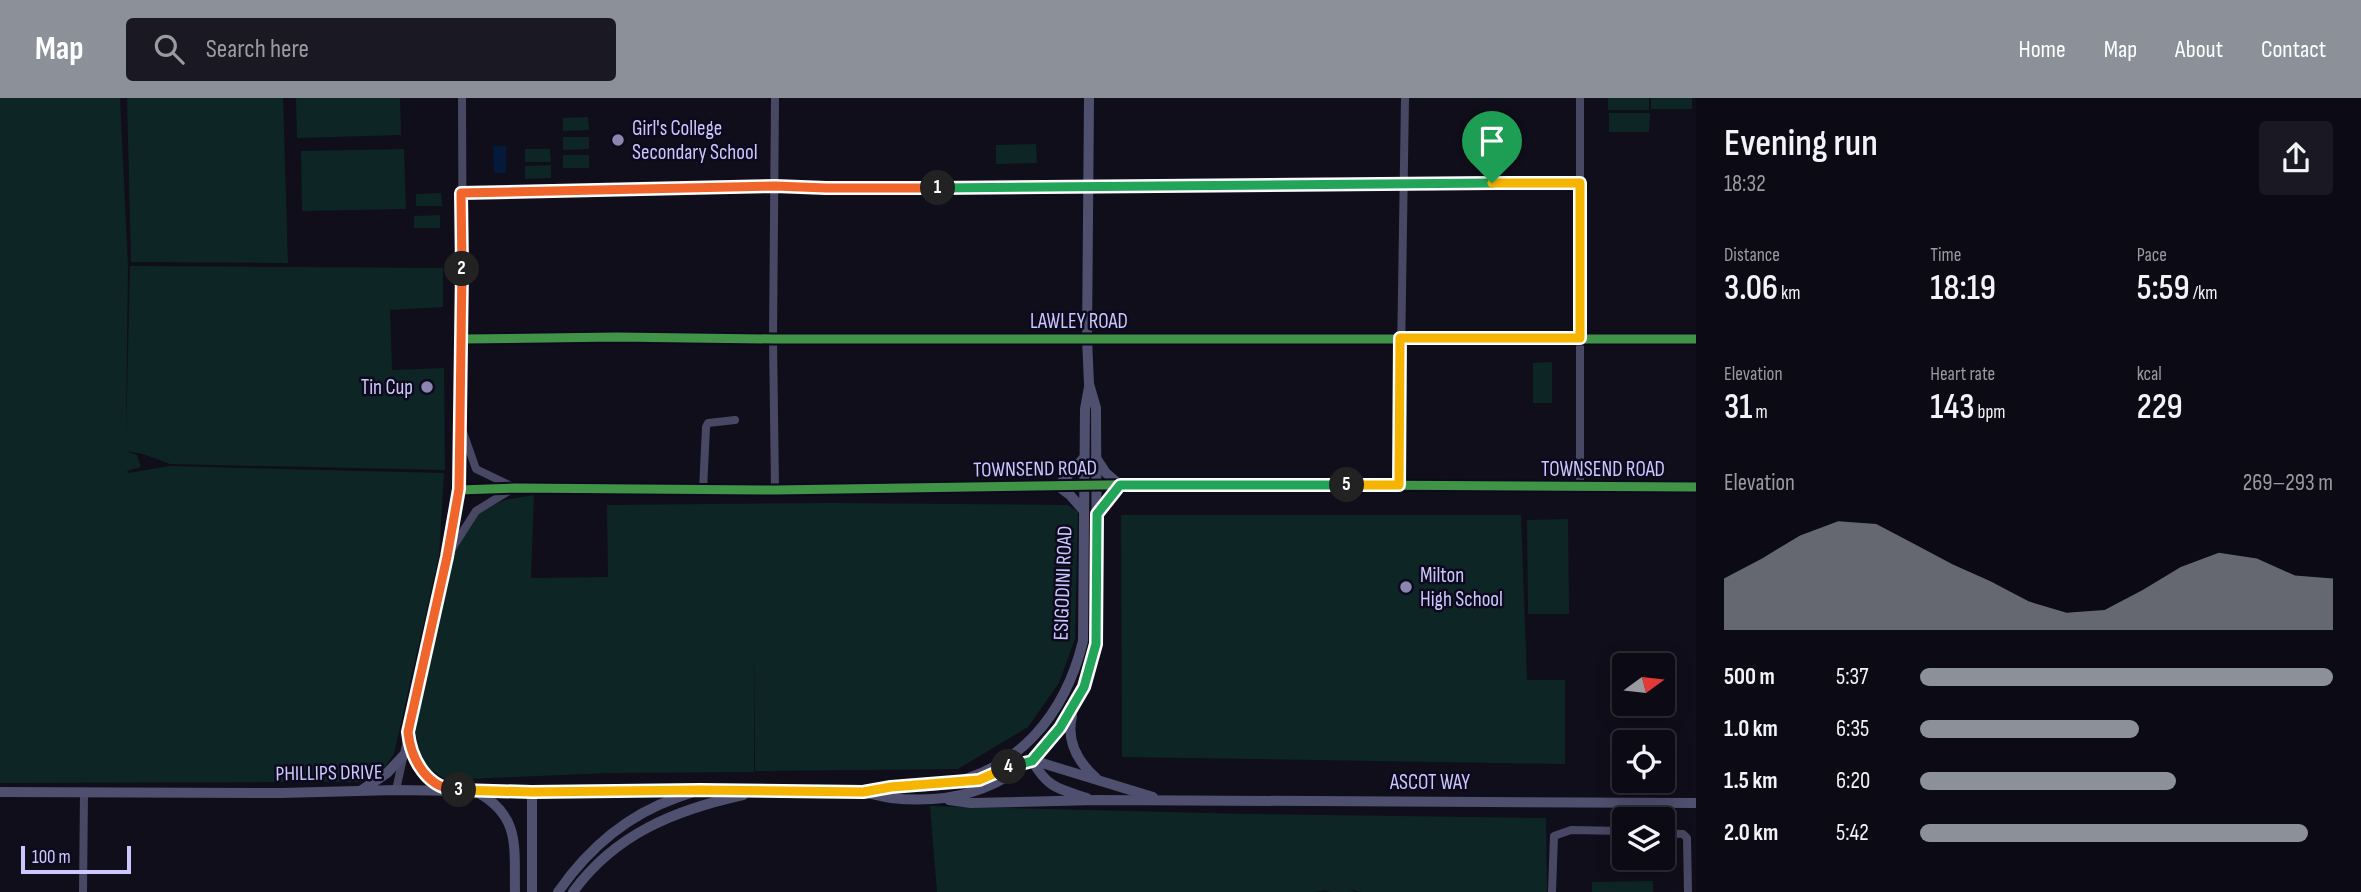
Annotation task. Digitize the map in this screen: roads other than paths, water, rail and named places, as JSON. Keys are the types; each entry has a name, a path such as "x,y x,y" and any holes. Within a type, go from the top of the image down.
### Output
{"main road":[{"path":"1084,512 1070,495 1058,486 1090,458 1096,408 1089,384 1087,339 1089,98"},
{"path":"1090,458 1120,485 1097,514"},
{"name":"ESIGODINI ROAD","path":"863,792 891,798 939,798 984,789 1016,773 1032,761 1060,728 1084,687 1096,644 1097,486 1090,458"},
{"name":"ESIGODINI ROAD","path":"558,892 580,861 623,824 663,803 700,790 863,792 891,787 939,785 962,780 994,767 1018,751 1047,720 1064,696 1077,666 1083,641 1084,486 1090,458"},
{"path":"1032,761 1061,712 1064,696"},
{"path":"1074,706 1069,728 1072,744 1086,770 1098,781"},
{"path":"408,732 412,752 422,770 433,781 450,790"},
{"path":"359,791 387,773 402,756"},
{"path":"1032,761 1041,778 1048,784 1097,800"},
{"path":"962,780 985,779 1010,767 1032,761 1164,801"},
{"name":"PHILLIPS DRIVE","path":"0,792 700,790"},
{"path":"475,791 499,806 510,821 514,892"},
{"name":"ESIGODINI ROAD","path":"573,892 609,852 630,836 661,819 709,802 763,791"},
{"path":"532,792 532,892"},
{"name":"ASCOT WAY","path":"939,798 971,803 1097,800 1696,803"}],"street":[{"path":"396,790 447,557 459,489 463,340 461,98"},
{"path":"775,98 775,490"},
{"path":"1399,485 1405,98"},
{"path":"1580,98 1580,486"},
{"path":"461,193 775,186 826,188 1580,183"},
{"name":"LAWLEY ROAD","path":"463,340 617,337 1696,339"},
{"path":"703,490 706,427 708,423 735,419"},
{"path":"460,422 477,469 515,488"},
{"name":"TOWNSEND ROAD","path":"459,489 775,490 1120,485 1696,487"},
{"path":"447,557 471,516 515,488"},
{"path":"83,892 84,793"},
{"path":"1552,892 1554,836 1564,831 1612,831"},
{"path":"1675,834 1683,834 1688,841 1688,892"}],"water":[{"path":"493,146 506,146 506,173 494,173"}],"place":[{"name":"Girl's College Secondary School","path":"618,140"},
{"name":"Tin Cup","path":"427,387"},
{"name":"Milton High School","path":"1406,587"}]}
